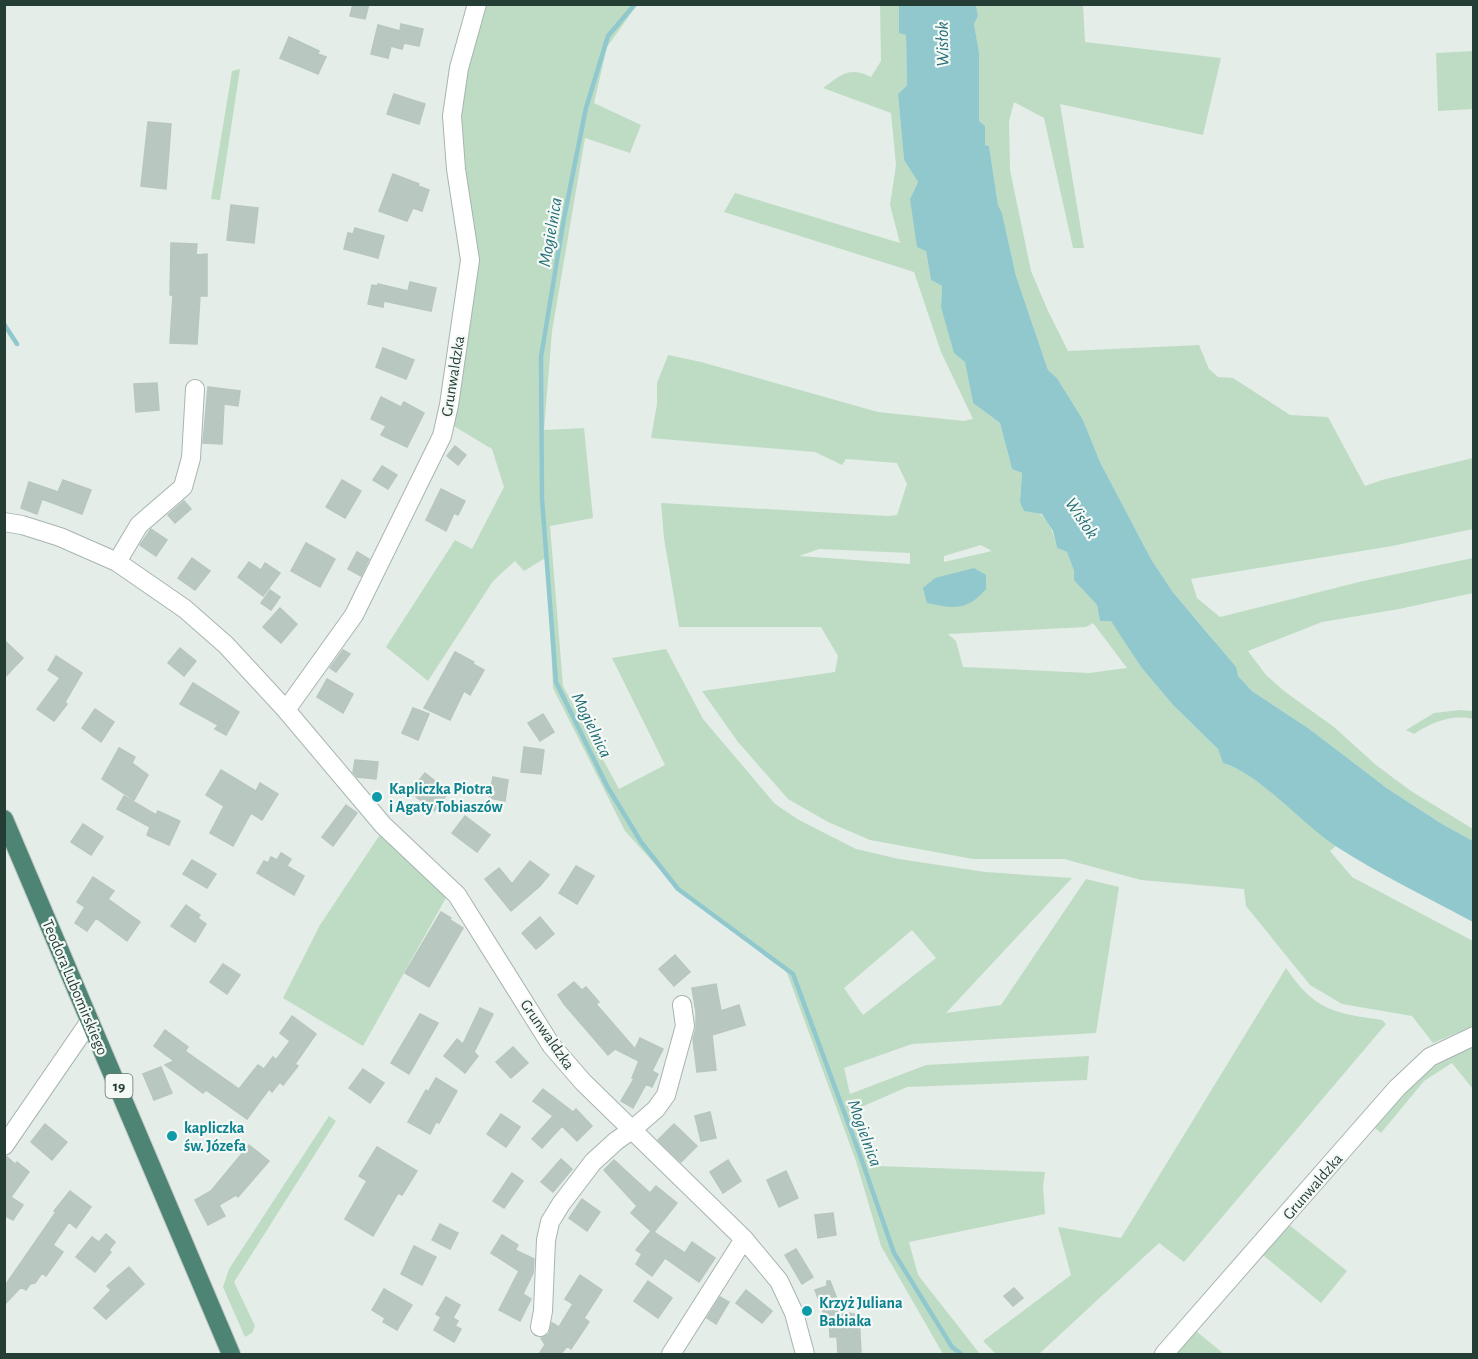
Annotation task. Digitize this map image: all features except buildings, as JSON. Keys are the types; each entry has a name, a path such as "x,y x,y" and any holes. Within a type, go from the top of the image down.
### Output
{"highway":[{"name":"Teodora Lubomirskiego","path":"4,819 231,1354"}],"street":[{"name":"Grunwaldzka","path":"286,710 354,615 442,436 449,405 470,260 456,169 452,116 459,68 477,4"},
{"path":"117,562 140,525 183,487 191,458 195,389"},
{"name":"Grunwaldzka","path":"4,522 60,537 117,562 185,609 226,645 286,710 383,825 458,895 552,1045 583,1082 744,1239 779,1281 794,1312 805,1354"},
{"path":"540,1327 543,1311 546,1240 550,1222 593,1162 656,1109 666,1095 686,1026 682,1005"},
{"path":"4,1146 90,1021"},
{"name":"Grunwaldzka","path":"1164,1354 1397,1088 1430,1057 1473,1036"},
{"path":"671,1354 744,1239"}],"green space":[{"path":"483,5 637,5 607,47 594,103 641,125 630,153 585,138 552,331 544,430 584,428 593,518 550,526 563,686 619,789 665,765 612,658 666,649 703,719 775,804 799,820 856,849 899,859 985,872 1072,878 946,1013 1001,1005 1086,879 1119,887 1096,1033 912,1044 844,1068 850,1094 926,1065 1089,1056 1087,1080 907,1087 857,1109 877,1166 1045,1172 1043,1186 1045,1214 909,1242 918,1275 980,1354 943,1354 881,1246 856,1161 786,970 682,894 625,831 553,688 547,557 524,571 515,561 493,581 428,681 386,647 455,540 472,549 504,487 492,449 452,425 469,323 459,154 459,112 464,73","holes":["912,930 936,958 863,1015 844,988"]},
{"path":"880,5 899,5 899,32 906,35 907,85 898,94 904,160 918,182 910,199 926,251 931,280 942,286 941,307 965,361 973,403 1000,423 1012,469 1022,473 1020,502 1041,515 1049,524 1057,548 1067,552 1075,580 1097,605 1100,621 1111,620 1141,667 1173,705 1218,749 1223,763 1236,768 1265,787 1336,846 1330,851 1352,877 1473,941 1473,1026 1433,1043 1412,1016 1342,1004 1310,985 1246,906 1244,889 1141,880 1064,859 973,859 870,840 828,822 788,799 738,742 702,691 835,672 838,656 821,627 679,627 664,538 661,503 888,516 897,515 907,484 897,463 846,459 842,465 815,452 651,438 657,404 657,383 668,355 701,362 878,412 964,421 973,419 941,352 914,272 724,212 735,193 900,243 890,205 896,165 891,113 823,88 846,73 857,72 871,77 881,61","holes":["981,545 992,551 944,562 944,556","819,549 910,553 910,564 799,556","1093,623 1127,668 1089,673 963,667 956,641 948,634 1086,627"]},
{"path":"976,5 1083,5 1085,42 1221,58 1203,135 1060,104 1084,248 1073,248 1044,118 1014,102 1009,121 1010,170 1031,271 1068,351 1199,345 1209,369 1218,377 1233,378 1290,415 1328,417 1365,486 1473,458 1473,529 1392,546 1191,579 1197,598 1220,617 1363,581 1473,558 1473,593 1322,622 1248,651 1266,675 1334,727 1376,765 1411,791 1473,829 1473,841 1388,789 1308,728 1252,691 1238,676 1212,638 1172,591 1151,559 1100,462 1083,420 1057,378 1048,370 1016,276 1002,213 998,205 989,146 985,145 985,126 979,121 979,52 974,24 978,16"},
{"path":"1473,51 1473,109 1438,111 1436,53"},
{"path":"240,69 220,200 211,199 232,71"},
{"path":"1473,711 1473,719 1442,720 1414,734 1406,730 1434,713"},
{"path":"381,833 447,896 363,1046 283,998 320,925"},
{"path":"1286,968 1316,1002 1338,1012 1382,1020 1386,1024 1184,1262 1159,1243 1039,1354 996,1354 983,1341 1071,1275 1058,1227 1121,1238"},
{"path":"1473,1039 1473,1089 1452,1063 1424,1081 1381,1133 1374,1127 1397,1094 1431,1065"},
{"path":"329,1116 336,1121 234,1282 255,1326 252,1333 245,1337 223,1287 229,1269"},
{"path":"1288,1224 1347,1271 1321,1303 1263,1255"},
{"path":"1196,1331 1224,1354 1174,1354"}],"water":[{"name":"Wisłok","path":"899,5 976,5 978,16 974,24 979,52 979,121 985,126 985,145 989,146 998,205 1002,213 1016,276 1048,370 1057,378 1083,420 1100,462 1151,559 1172,591 1236,667 1238,676 1252,691 1308,728 1388,789 1473,841 1473,922 1337,847 1252,778 1223,763 1218,749 1173,705 1141,667 1111,621 1100,621 1097,605 1074,580 1074,571 1067,552 1057,548 1053,531 1042,514 1024,511 1020,502 1022,473 1012,469 1000,423 973,403 965,362 954,353 941,307 942,286 931,280 926,251 917,247 910,199 918,182 904,160 898,94 907,85 906,35 899,33"},
{"path":"974,568 986,575 986,589 973,601 966,605 953,607 927,603 923,588 935,578"}],"waterway":[{"name":"Mogielnica","path":"635,4 608,36 586,108 564,218 541,357 542,499 556,682 607,786 641,842 678,889 793,974 894,1253 952,1347 961,1354"},
{"path":"4,324 17,344"}],"place":[{"name":"Kapliczka Piotra i Agaty Tobiaszów","path":"377,797"},
{"name":"kapliczka św. Józefa","path":"172,1136"},
{"name":"Krzyż Juliana Babiaka","path":"807,1311"}]}
